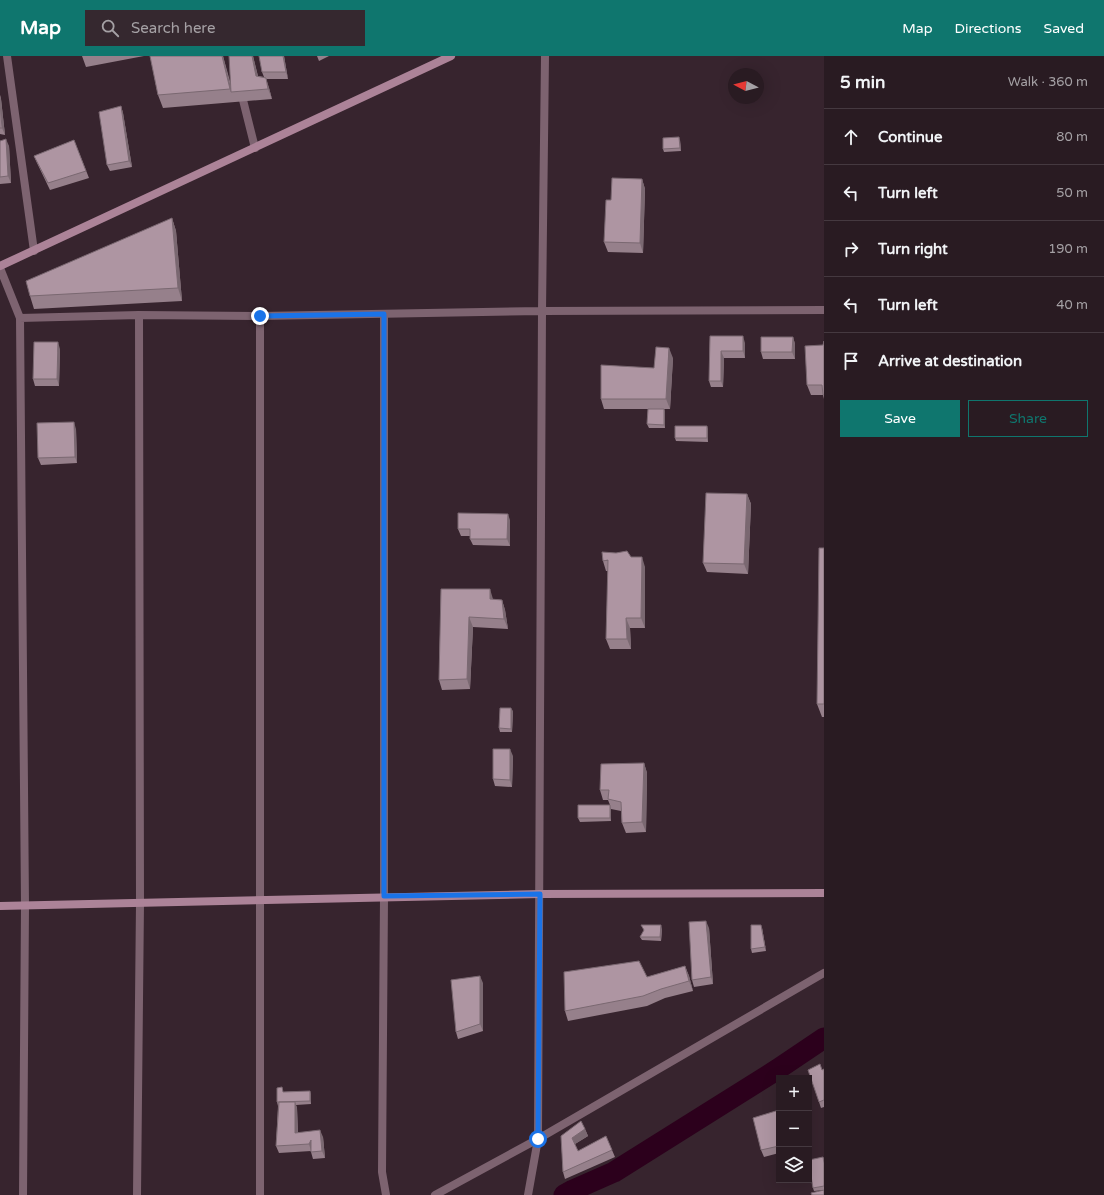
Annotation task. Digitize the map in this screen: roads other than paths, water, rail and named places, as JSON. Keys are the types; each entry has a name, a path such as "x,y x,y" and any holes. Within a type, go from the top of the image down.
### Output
{"street":[{"path":"7,56 34,251"},
{"path":"23,1195 25,905 20,318 0,267 451,56"},
{"path":"528,1195 538,1139 542,311 545,56"},
{"path":"240,86 255,148"},
{"path":"20,318 139,315 260,316 542,311 824,310"},
{"path":"384,314 384,896 382,1172 386,1195"},
{"path":"137,1195 140,903 139,315"},
{"path":"260,316 260,1195"},
{"path":"0,906 384,896 824,893"},
{"path":"435,1195 538,1139 824,973"}],"waterway":[{"path":"564,1195 614,1172 778,1069 824,1038"}]}
